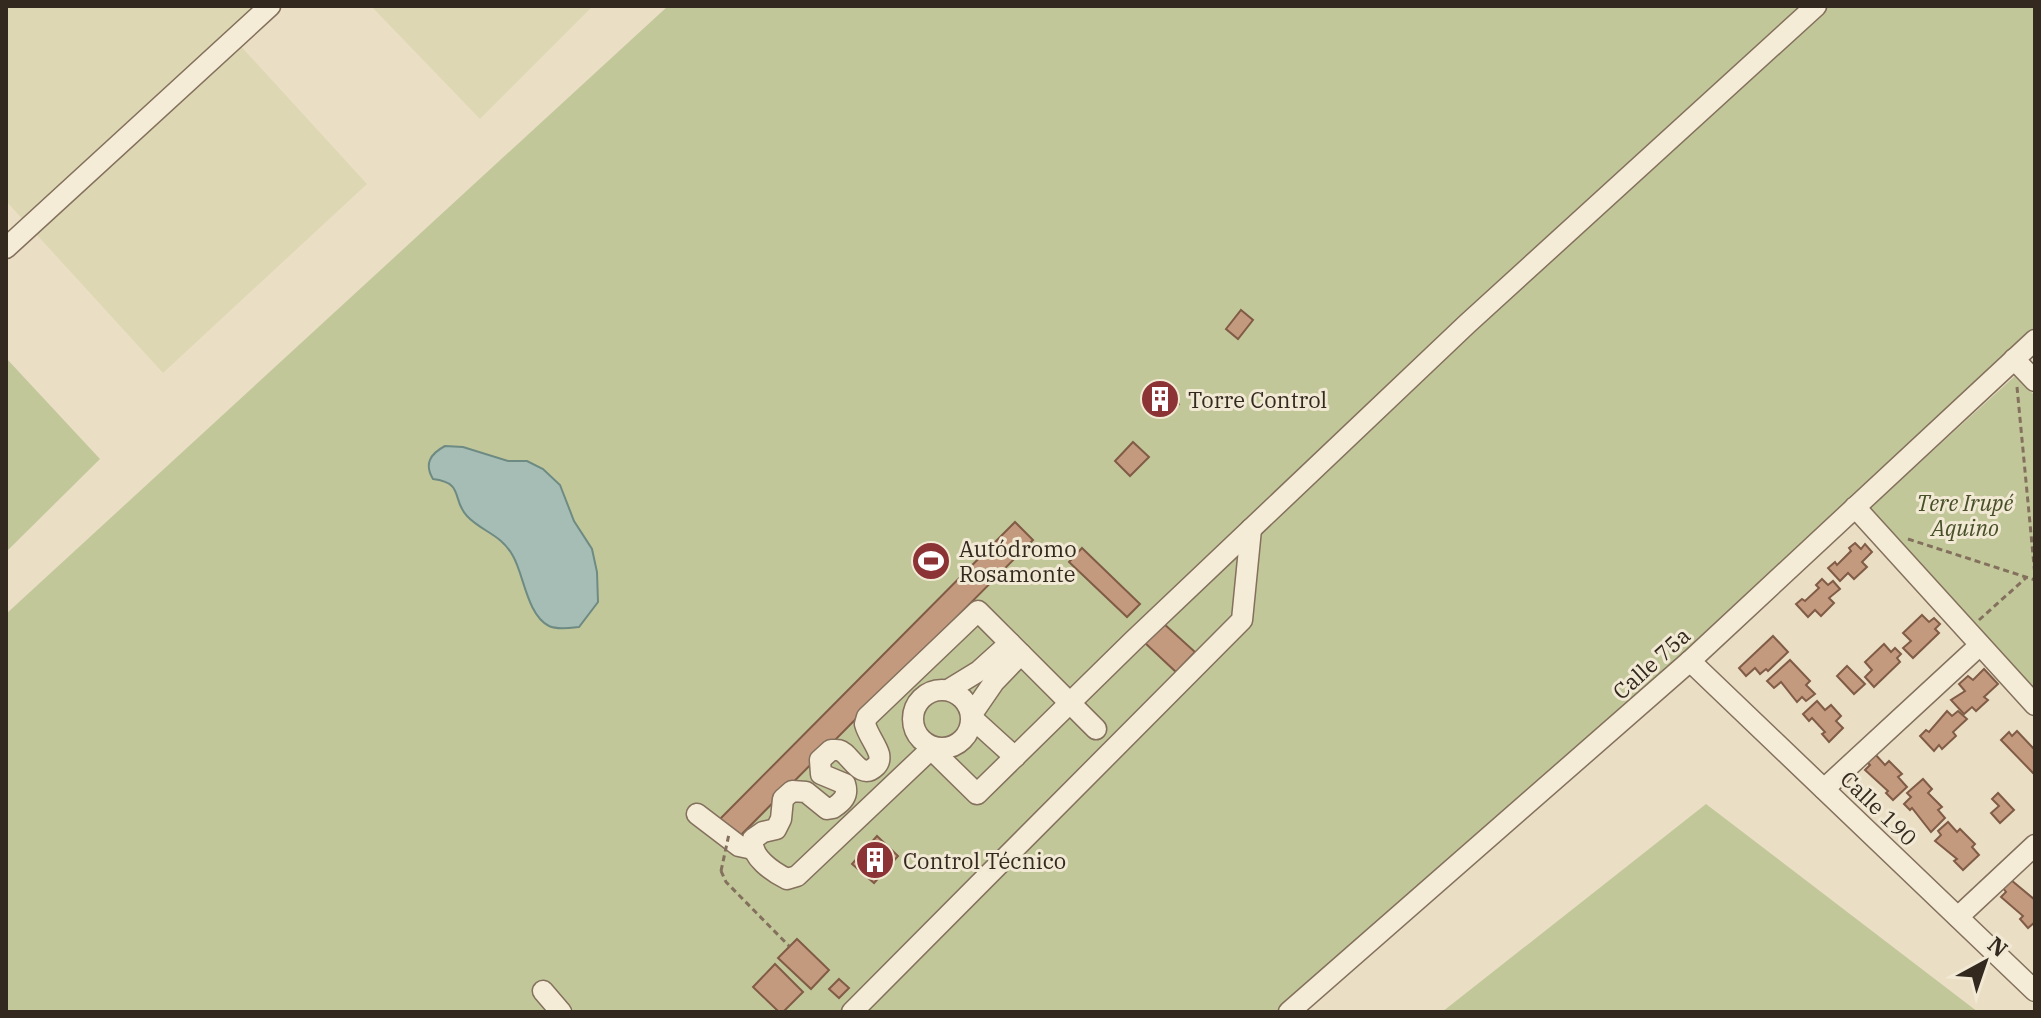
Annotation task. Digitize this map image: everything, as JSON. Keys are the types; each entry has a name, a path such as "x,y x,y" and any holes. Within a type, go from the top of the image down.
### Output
{"street":[{"path":"6,248 270,6"},
{"path":"892,693 893,709 977,794 1467,324 1816,6"},
{"path":"2028,349 2035,381"},
{"name":"Calle 75a","path":"1289,1012 1690,661 2028,349"},
{"path":"1855,507 2035,705"},
{"path":"852,1012 1242,620 1251,529"},
{"path":"753,849 753,839 779,825 783,799 792,791 806,792 827,809 833,808 845,796 845,784 821,774 820,760 831,750 844,753 863,771 872,770 878,765 878,751 865,724 867,717 978,611 1096,729"},
{"path":"1824,789 1974,638"},
{"path":"1016,648 972,716 964,740 944,749 925,743 912,724 918,701 934,690 947,689 1016,648"},
{"name":"Calle 190","path":"1690,661 2035,991"},
{"path":"924,664 947,689 962,697 972,716 1015,757"},
{"path":"697,814 739,846 753,849 779,875 787,879 797,876 925,743"},
{"path":"1958,917 2035,845"},
{"path":"543,991 561,1012"}],"path":[{"path":"1902,537 2035,578 2028,349"},
{"path":"1974,638 2027,577"},
{"path":"729,834 721,871 726,882 789,946"}],"shaded area":[{"path":"6,6 276,6 238,43 367,184 163,373 6,201"},
{"path":"371,6 593,6 480,119"}],"green space":[{"name":"Autódromo Rosamonte","path":"668,6 2035,6 2035,340 1300,1012 6,1012 6,614"},
{"path":"6,358 100,459 6,552"},
{"name":"Tere Irupé Aquino","path":"2016,375 2035,396 2035,692 1869,509"},
{"path":"1706,804 1978,1012 1442,1012"}],"water":[{"path":"445,446 463,447 508,461 527,461 543,469 560,485 574,521 592,549 597,572 598,602 579,627 556,628 542,621 531,604 517,564 508,549 467,516 450,484 433,479 430,460"}],"building":[{"path":"1241,310 1253,320 1238,339 1226,329"},
{"name":"Torre Control","path":"1155,382 1166,382 1170,388 1169,396 1174,394 1179,404 1169,415 1159,410 1162,405 1158,402 1152,408 1146,404 1143,395"},
{"path":"1133,442 1149,457 1130,476 1115,461"},
{"path":"1015,522 1033,540 736,840 717,822"},
{"path":"1855,543 1861,549 1865,544 1872,552 1862,562 1867,567 1854,579 1848,573 1840,581 1828,568 1835,562 1837,565"},
{"path":"1082,548 1140,604 1127,617 1069,562"},
{"path":"1822,579 1828,585 1833,581 1840,589 1829,598 1834,603 1821,616 1815,610 1808,617 1796,604 1802,599 1805,601 1819,588 1816,585"},
{"path":"1922,615 1929,622 1934,618 1940,624 1935,629 1939,633 1913,658 1903,648 1911,641 1903,633"},
{"path":"1163,623 1195,652 1176,672 1145,643"},
{"path":"1773,636 1788,652 1768,671 1766,669 1760,674 1755,668 1746,676 1739,668"},
{"path":"1884,644 1891,652 1895,648 1901,654 1897,658 1900,662 1874,687 1865,677 1872,670 1865,662"},
{"path":"1790,660 1810,681 1806,685 1815,694 1806,701 1802,697 1797,702 1781,682 1774,688 1767,681"},
{"path":"1847,666 1865,684 1854,694 1837,676"},
{"path":"1984,669 1998,684 1984,697 1988,700 1976,711 1972,707 1964,714 1951,700 1965,691 1959,684 1968,676 1973,680"},
{"path":"1817,701 1825,710 1831,705 1841,716 1836,721 1843,728 1829,742 1822,734 1825,732 1812,718 1809,721 1803,714"},
{"path":"1947,711 1952,716 1958,711 1967,719 1953,732 1956,736 1942,749 1939,745 1934,751 1920,736 1926,730 1929,732"},
{"path":"2017,731 2035,750 2034,774 2001,740 2009,732 2012,736"},
{"path":"1874,753 1885,765 1889,761 1902,774 1898,777 1907,787 1893,800 1886,793 1888,791 1865,770 1870,765 1866,761"},
{"path":"1923,779 1932,789 1928,793 1942,807 1938,810 1945,818 1931,832 1912,808 1910,810 1904,804 1911,797 1907,793"},
{"path":"1998,793 2014,810 2000,823 1991,813 1999,806 1992,799"},
{"path":"1948,822 1975,844 1972,847 1979,855 1963,870 1954,861 1957,859 1935,841 1941,835 1938,831"},
{"name":"Control Técnico","path":"877,836 898,856 874,883 852,864"},
{"path":"2011,880 2035,900 2035,922 2028,928 2020,919 2023,916 2001,897 2006,892 2003,888"},
{"path":"797,939 829,970 811,989 778,958"},
{"path":"775,964 803,992 783,1012 779,1012 753,987"},
{"path":"839,979 849,988 839,998 829,989"}],"place":[{"name":"Torre Control","path":"1160,399"},
{"name":"Autódromo Rosamonte","path":"931,561"},
{"name":"Control Técnico","path":"875,860"}]}
